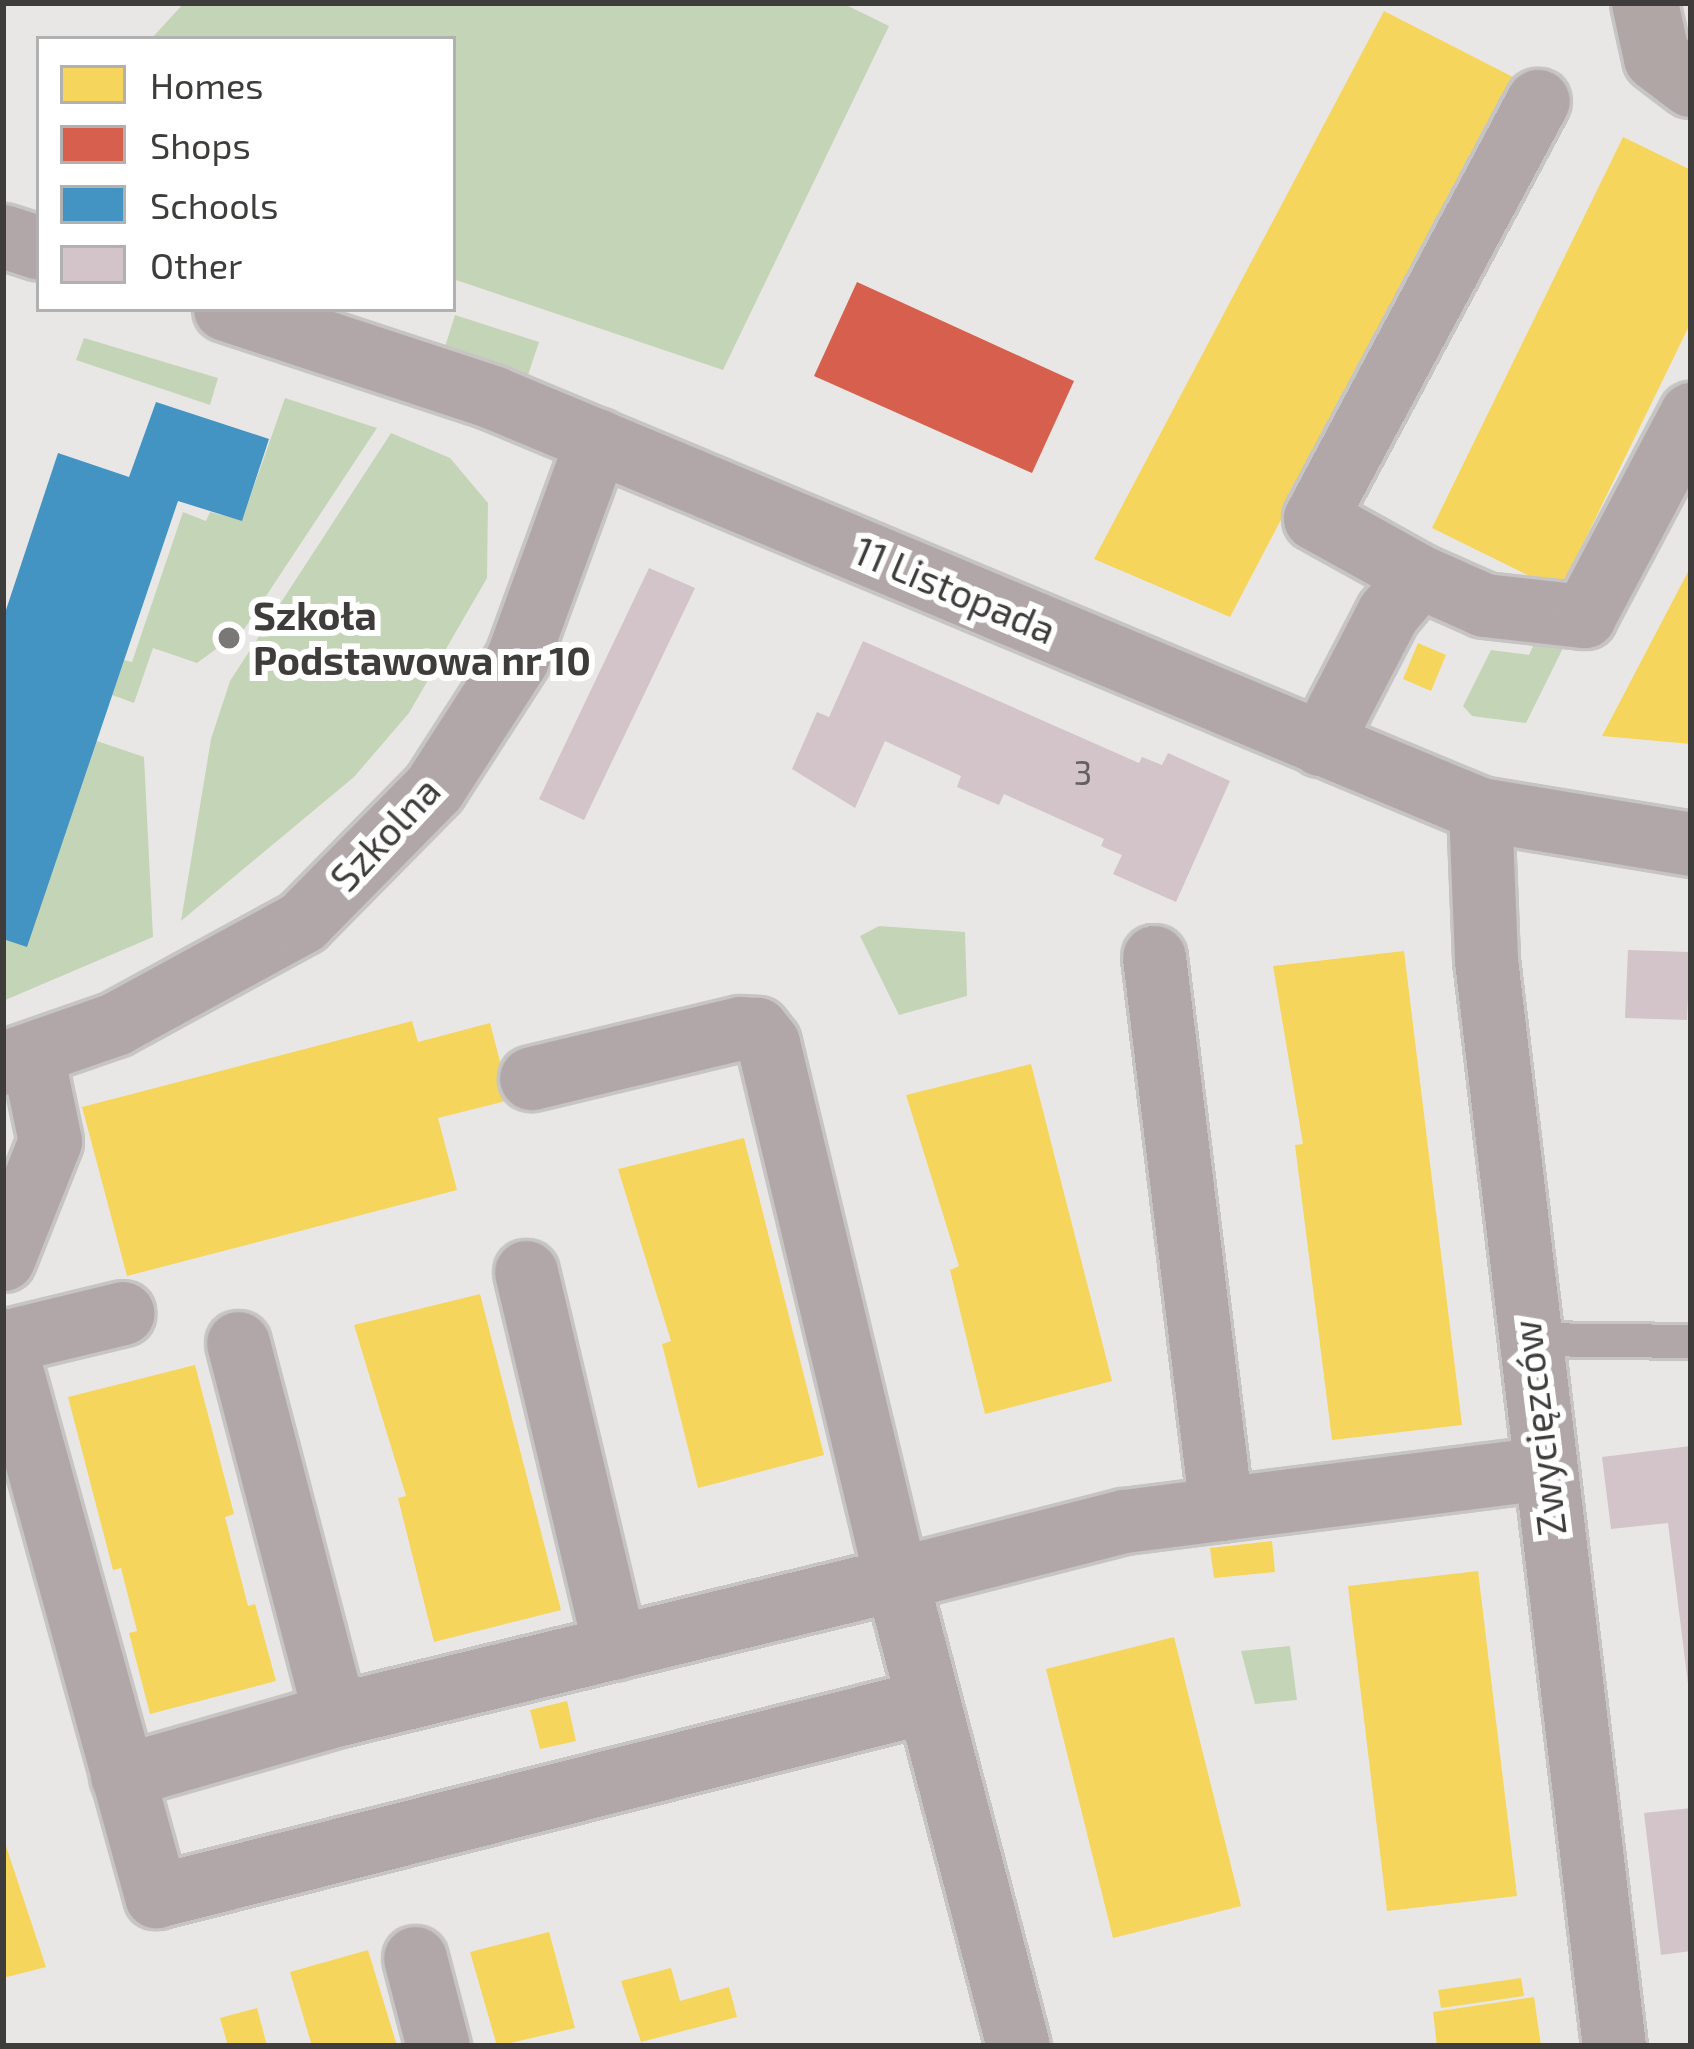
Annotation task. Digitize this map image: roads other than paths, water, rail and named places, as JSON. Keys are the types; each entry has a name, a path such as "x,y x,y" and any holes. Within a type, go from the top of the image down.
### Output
{"main road":[{"path":"1588,3 1661,42"}],"street":[{"path":"1538,100 1315,518 1419,576 1484,605 1584,616 1691,414"},
{"path":"3,236 36,247"},
{"name":"11 Listopada","path":"234,312 492,397 1480,809 1691,844"},
{"name":"Szkolna","path":"18,1059 115,1024 302,922 434,788 518,659 597,440"},
{"path":"1320,744 1388,613 1419,576"},
{"name":"Zwycięzców","path":"1480,809 1482,922 1613,2046"},
{"path":"1154,957 1221,1509"},
{"path":"531,1078 740,1028 757,1030 768,1043 896,1580 1018,2046"},
{"path":"3,1259 50,1141 18,1059"},
{"path":"526,1272 614,1648"},
{"path":"123,1312 3,1341 156,1896 927,1701"},
{"path":"238,1342 334,1715"},
{"path":"122,1776 334,1715 1124,1522 1543,1468"},
{"path":"415,1958 438,2046"}],"lane":[{"path":"1528,1339 1691,1341"}],"place":[{"name":"Szkoła Podstawowa nr 10","path":"229,638"}]}
